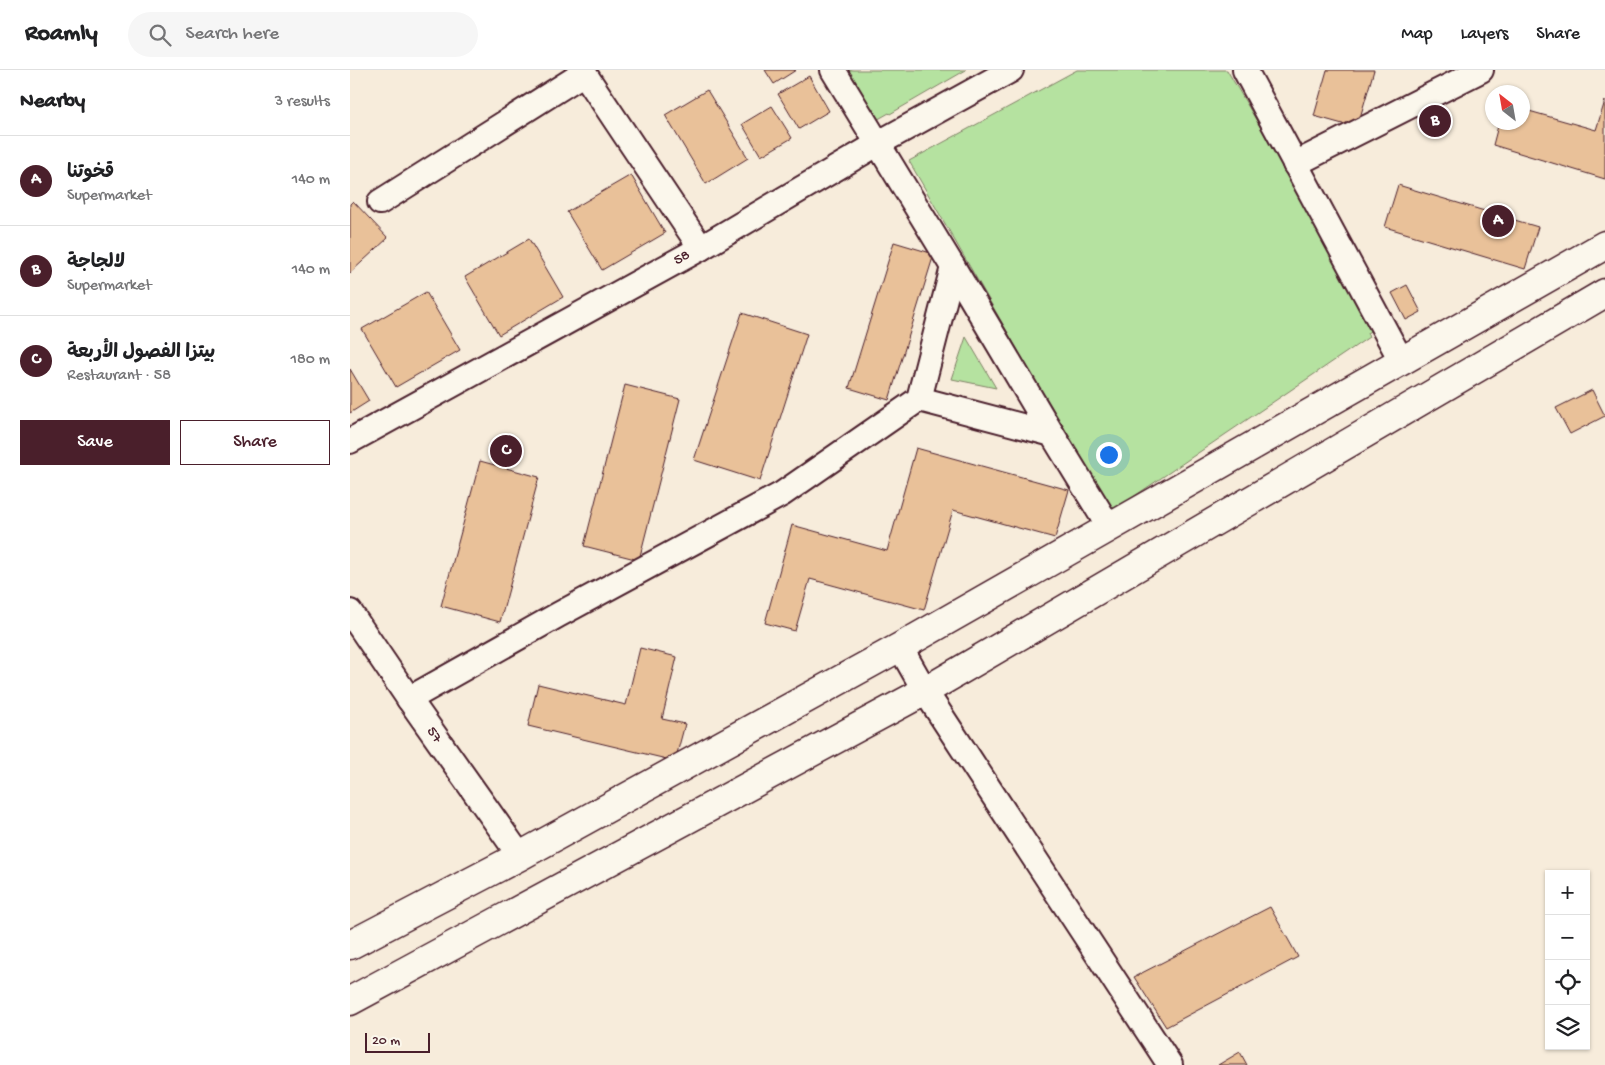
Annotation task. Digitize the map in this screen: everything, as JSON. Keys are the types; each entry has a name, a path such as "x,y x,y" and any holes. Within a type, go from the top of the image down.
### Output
{"main road":[{"path":"350,945 520,856 900,648 1605,245"},
{"path":"350,1001 925,691 1605,293"}],"street":[{"path":"833,70 879,143 1109,527"},
{"name":"58","path":"350,441 701,248 879,143 1011,70"},
{"path":"1244,70 1402,362"},
{"path":"1295,164 1481,70"},
{"path":"380,202 583,71 701,248"},
{"path":"409,699 558,615 782,494 918,399 953,266"},
{"path":"918,399 1052,434"},
{"name":"57","path":"350,612 520,856"},
{"path":"900,648 925,691 1170,1065"}],"green space":[{"path":"842,70 966,70 873,122"},
{"path":"1077,70 1227,70 1377,327 1367,333 1369,337 1111,512 909,161"},
{"path":"966,337 996,388 952,379"}],"building":[{"path":"765,70 796,70 774,84"},
{"path":"1327,70 1374,70 1357,128 1314,116"},
{"path":"809,76 829,111 799,129 778,94"},
{"path":"707,90 748,158 706,184 665,115"},
{"path":"1605,101 1605,179 1493,145 1497,130 1530,130 1530,111 1596,130"},
{"path":"772,106 792,138 761,156 742,124"},
{"path":"631,175 665,233 602,270 567,212"},
{"path":"1398,185 1538,227 1525,269 1385,227"},
{"path":"353,201 388,238 350,273 350,204"},
{"path":"529,239 563,297 499,335 465,277"},
{"path":"894,242 934,254 889,400 849,388"},
{"path":"1407,285 1421,312 1406,320 1392,293"},
{"path":"426,292 460,350 396,387 362,329"},
{"path":"742,313 807,334 760,481 694,460"},
{"path":"350,369 369,401 350,413"},
{"path":"625,385 680,399 639,560 584,546"},
{"path":"1592,390 1605,416 1570,434 1556,408"},
{"path":"916,448 1069,490 1055,538 953,510 924,610 810,579 795,631 765,623 792,525 887,551"},
{"path":"480,461 539,477 500,622 441,606"},
{"path":"640,648 677,657 662,719 685,724 675,761 528,726 538,684 626,705"},
{"path":"1270,907 1298,957 1166,1027 1134,977"},
{"path":"1240,1052 1247,1065 1218,1065"}],"place":[{"name":"لالجاجة","path":"1435,121"},
{"name":"قخوتنا","path":"1498,221"},
{"name":"بيتزا الفصول الأربعة","path":"506,451"}]}
